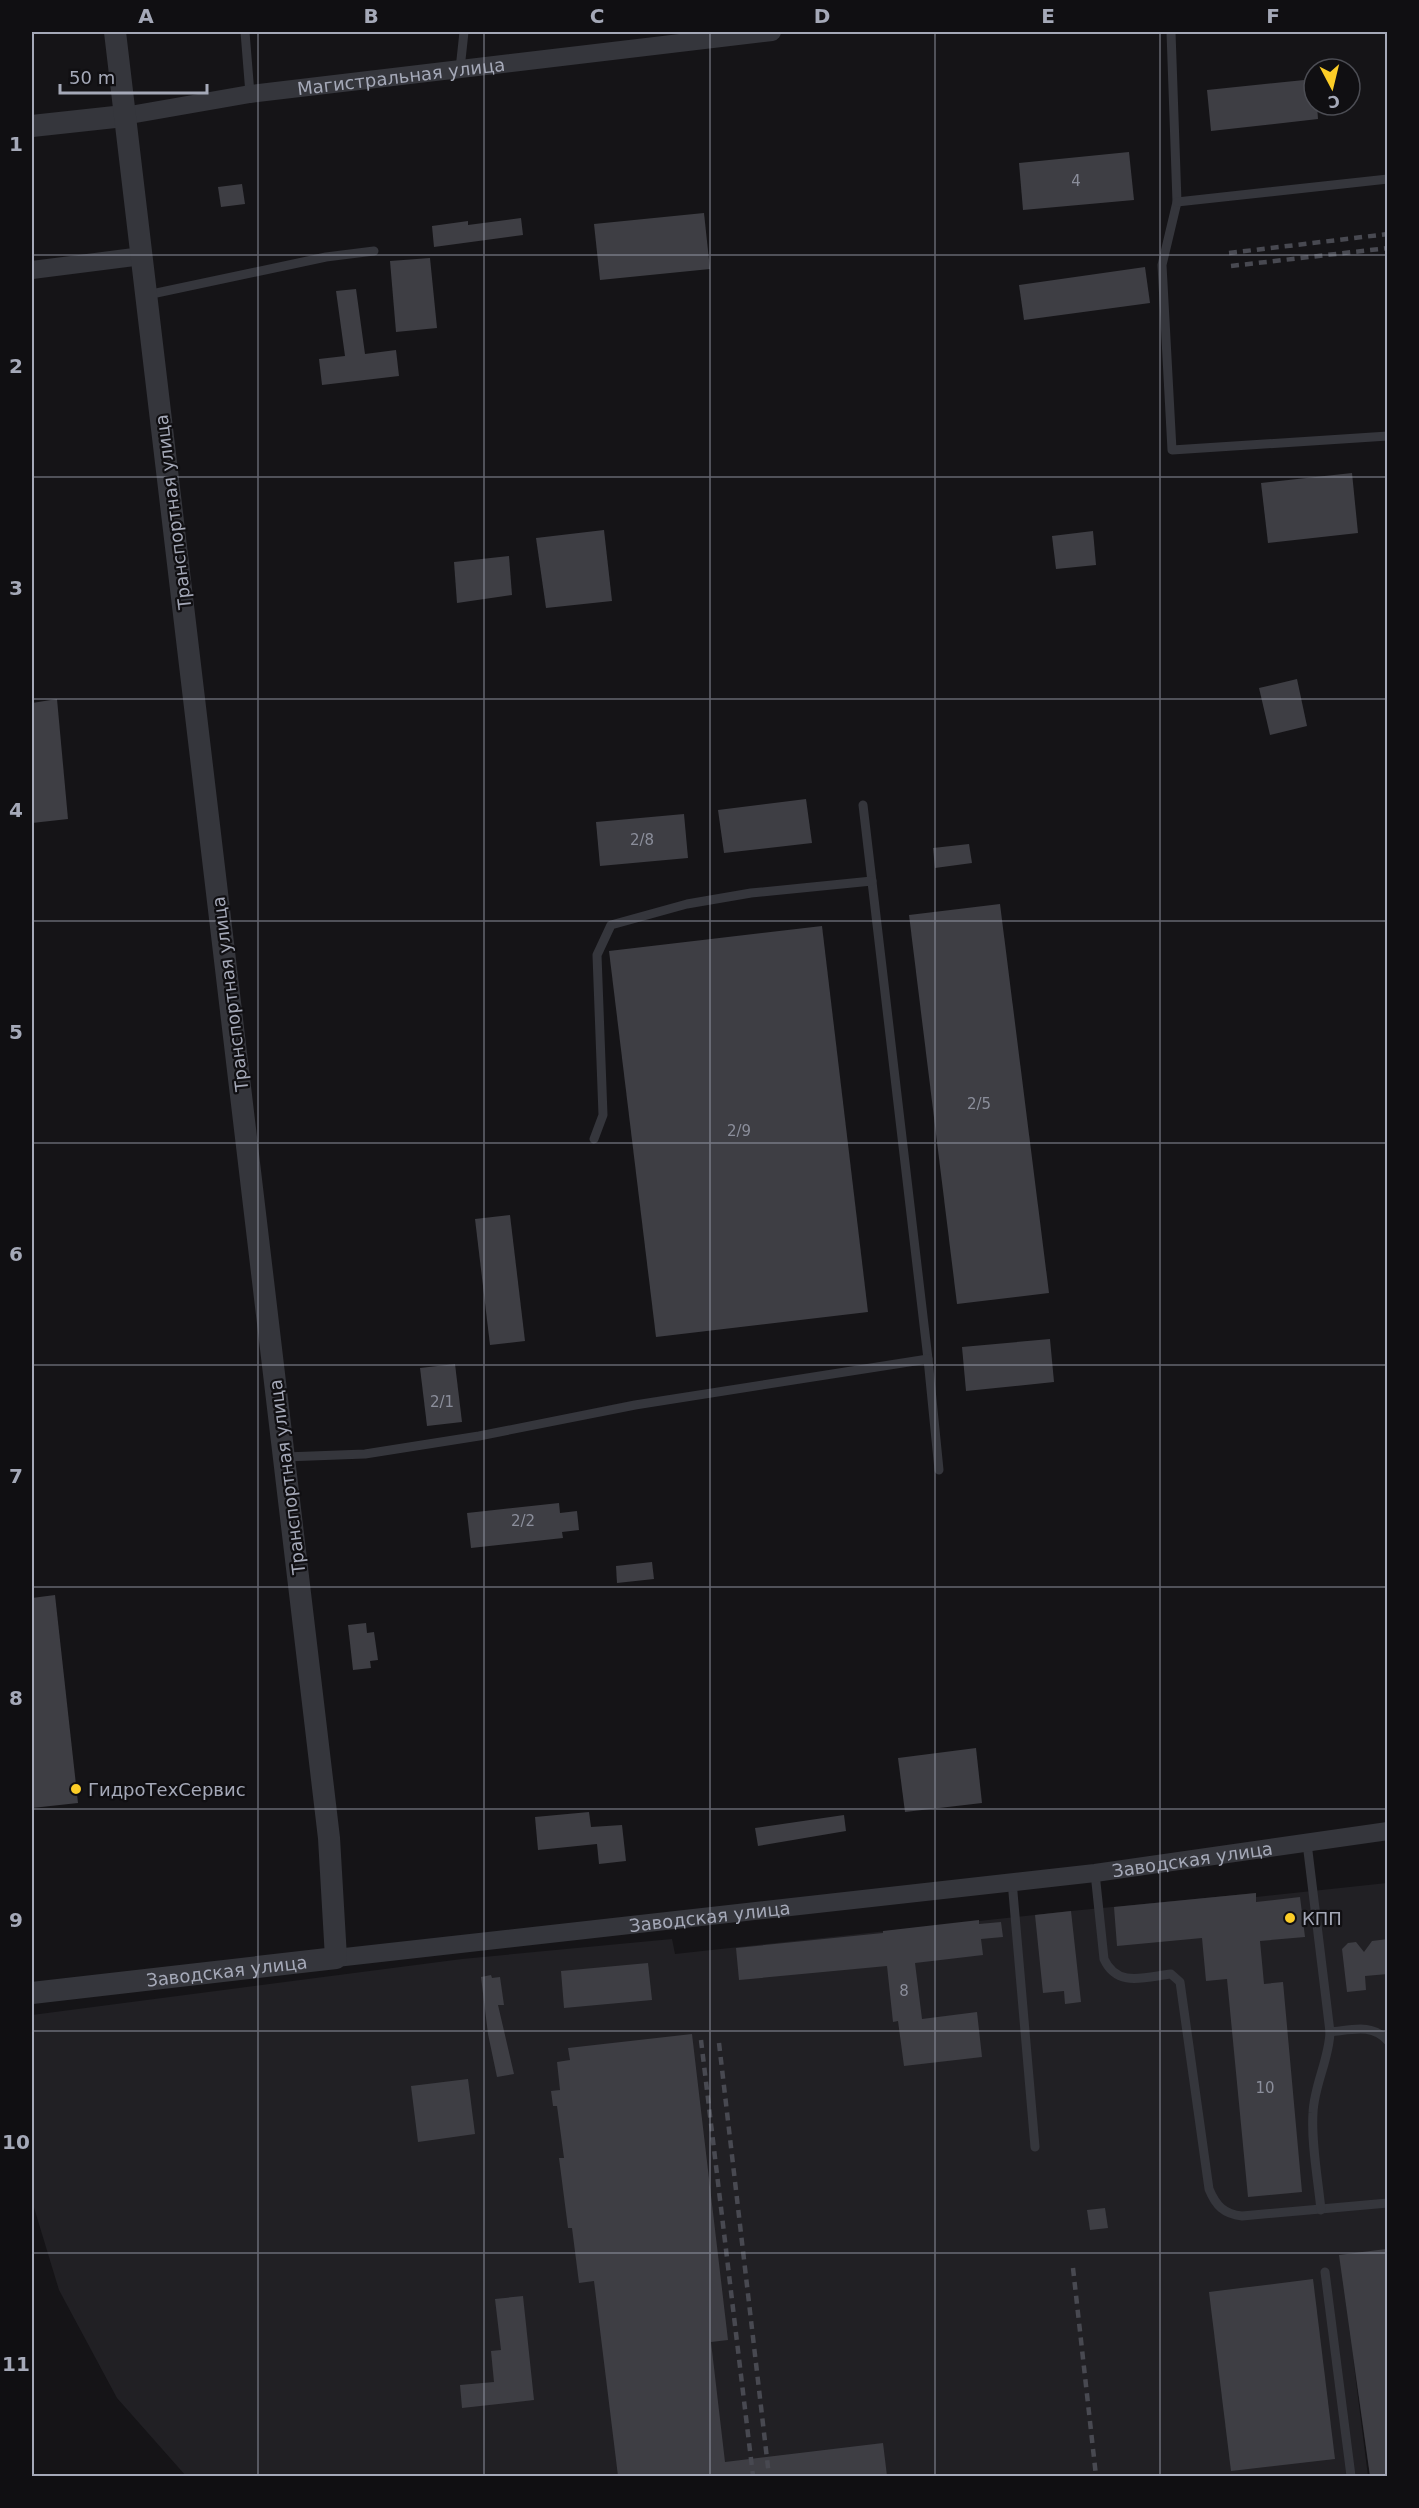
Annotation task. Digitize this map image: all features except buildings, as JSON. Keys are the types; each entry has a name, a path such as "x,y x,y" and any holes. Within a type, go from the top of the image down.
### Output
{"street":[{"name":"Транспортная улица","path":"116,32 124,116 329,1838 336,1958"},
{"name":"Магистральная улица","path":"32,126 124,116 250,94 772,32"},
{"path":"32,270 142,256"},
{"name":"Заводская улица","path":"32,1993 1095,1873 1388,1831"}],"lane":[{"path":"245,32 250,94"},
{"path":"460,69 464,32"},
{"path":"1171,32 1177,202 1162,265 1173,450 1388,436"},
{"path":"1177,202 1388,179"},
{"path":"147,296 326,257 374,251"},
{"path":"863,806 939,1470"},
{"path":"594,1138 603,1115 597,955 611,925 687,904 751,893 872,881"},
{"path":"285,1456 365,1454 479,1436 635,1405 928,1359"},
{"path":"1308,1843 1330,2032 1313,2115 1321,2210"},
{"path":"1095,1873 1104,1959 1107,1967 1123,1979 1171,1974 1180,1982 1209,2189 1220,2208 1229,2214 1242,2216 1388,2203"},
{"path":"1012,1881 1035,2147"},
{"path":"1330,2032 1372,2029 1382,2034 1388,2041"},
{"path":"1325,2272 1351,2476"}],"shaded area":[{"path":"1387,1883 1387,2476 1370,2476 1353,2358 1368,2476 186,2476 117,2398 59,2290 32,2201 32,2015 462,1959 672,1939 675,1954 1071,1911 1256,1893 1256,1897"}],"railway":[{"path":"1229,253 1388,234"},
{"path":"1231,266 1388,248"},
{"path":"701,2040 753,2476"},
{"path":"719,2043 769,2476"},
{"path":"1073,2268 1096,2476"}],"place":[{"name":"ГидроТехСервис","path":"76,1789"},
{"name":"КПП","path":"1290,1918"}]}
